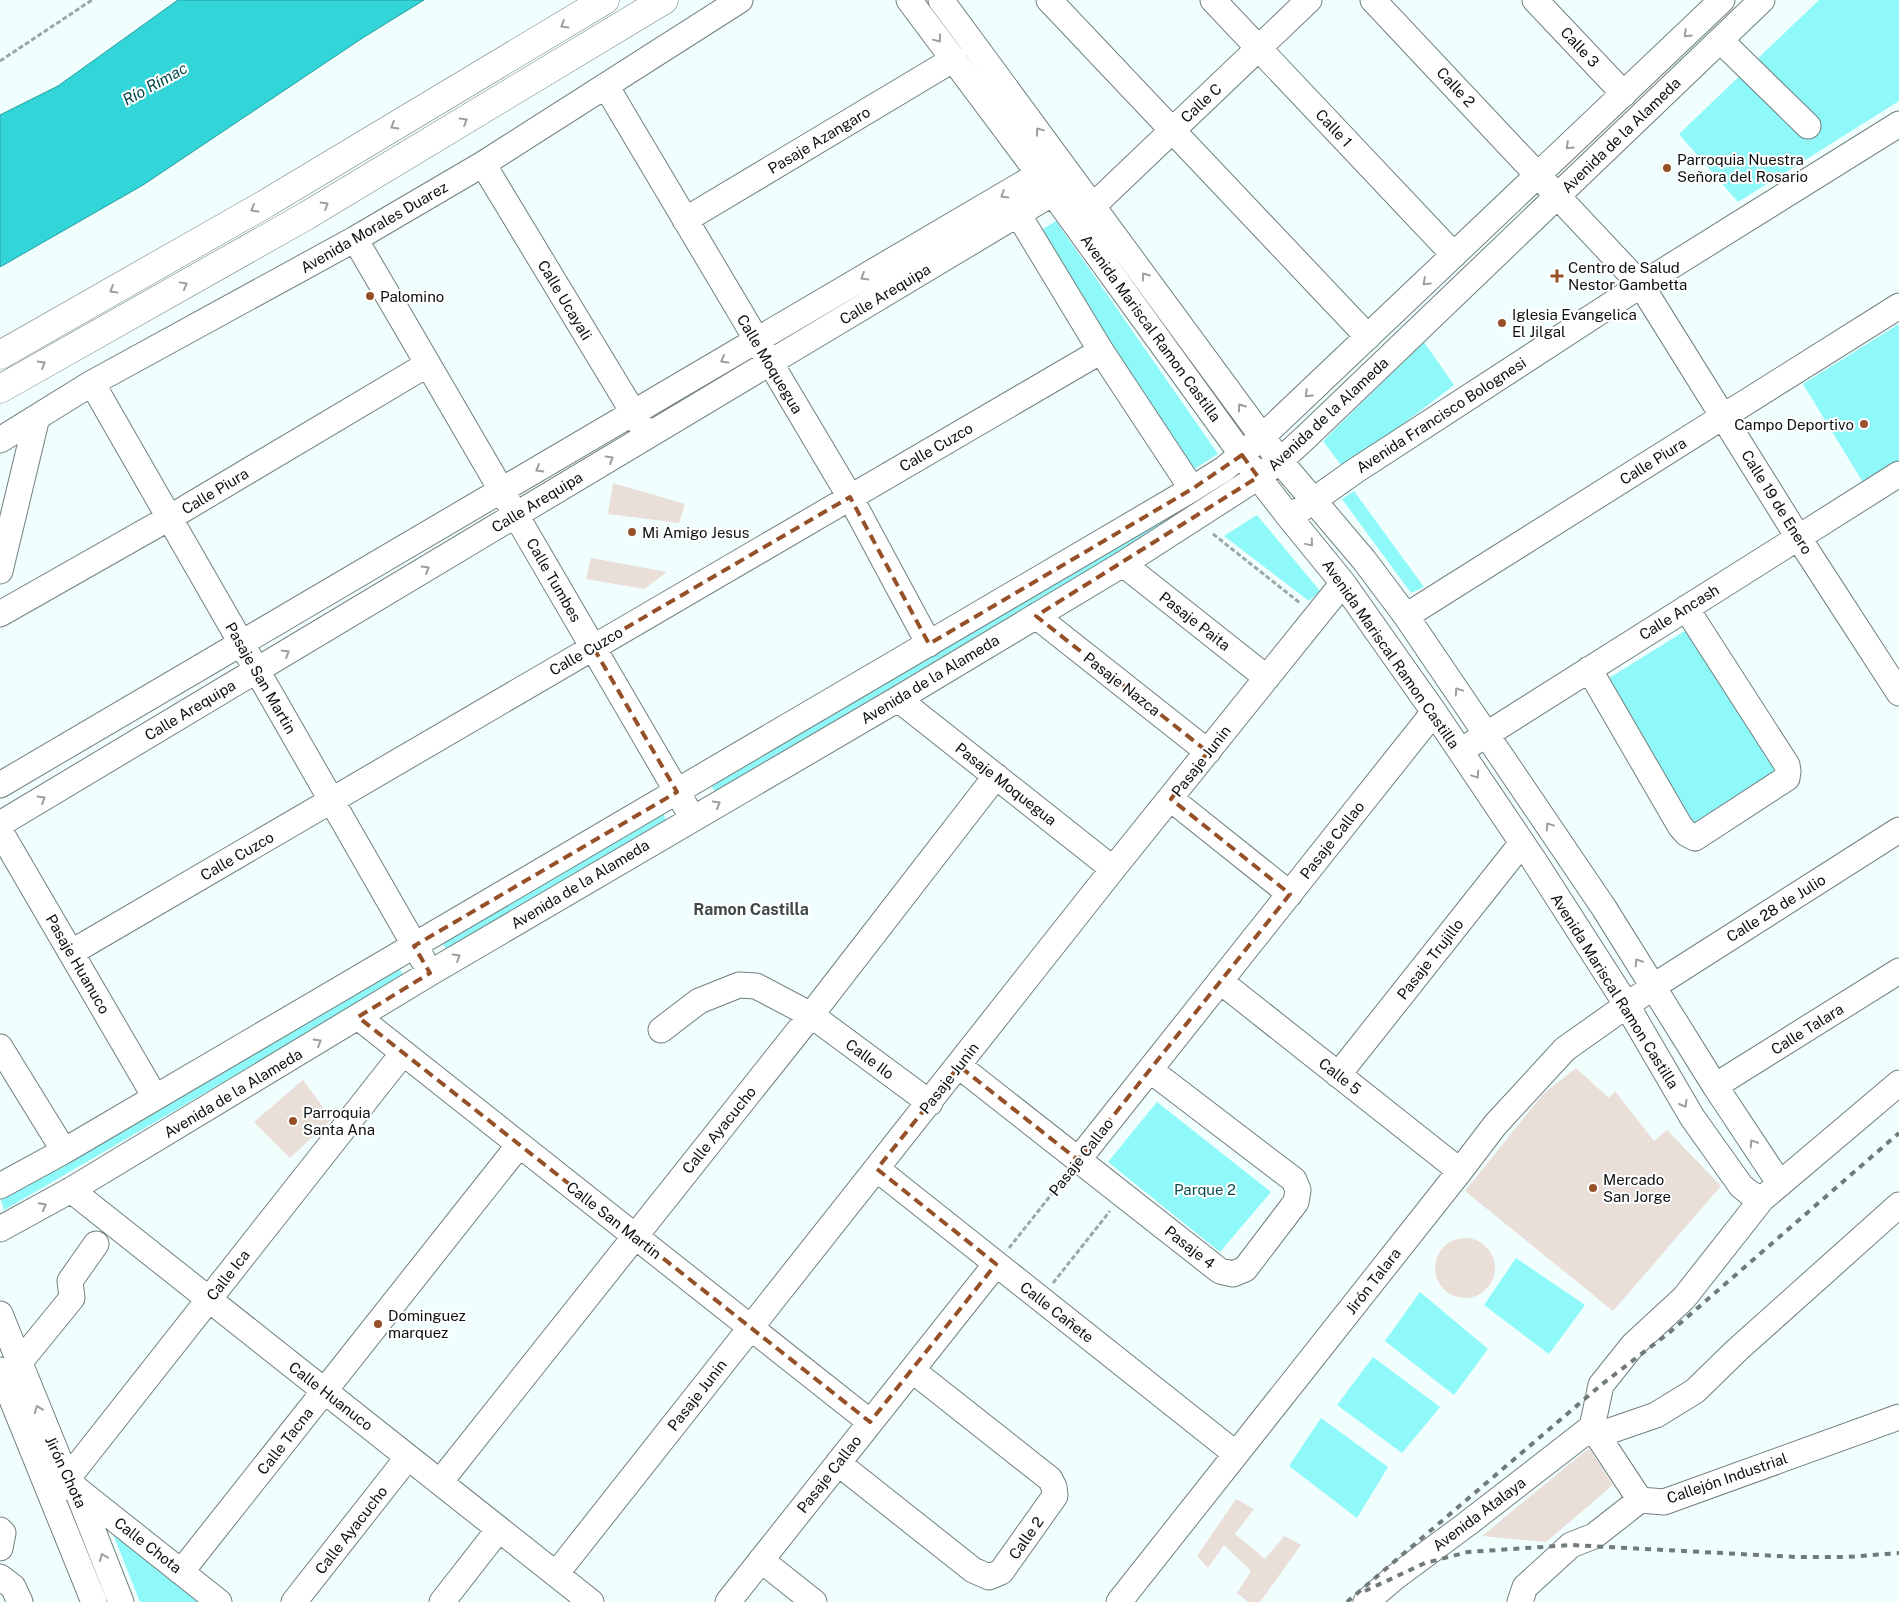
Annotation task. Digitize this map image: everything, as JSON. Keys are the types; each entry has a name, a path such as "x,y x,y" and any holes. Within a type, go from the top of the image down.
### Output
{"highway":[{"path":"0,355 265,204 606,0"},
{"path":"0,389 306,216 664,0"}],"street":[{"name":"Avenida Morales Duarez","path":"0,440 92,384 355,238 483,164 740,0"},
{"name":"Avenida Mariscal Ramon Castilla","path":"909,0 1046,184 1258,477 1343,583 1434,712 1522,843 1626,1004 1692,1117 1741,1186 1751,1194 1771,1192 1715,1086 1654,986 1487,734 1406,616 1364,560 1280,461 941,0"},
{"path":"1048,0 1368,337"},
{"name":"Calle 1","path":"1213,0 1454,255"},
{"name":"Calle C","path":"1093,206 1309,0"},
{"name":"Calle 2","path":"1373,0 1538,175"},
{"name":"Calle 3","path":"1536,0 1624,94"},
{"name":"Avenida de la Alameda","path":"0,1229 72,1190 430,973 898,699 1123,564 1258,477 1280,461 1762,0"},
{"name":"Avenida de la Alameda","path":"0,1186 64,1151 929,644 1192,489 1242,455 1624,94 1708,4"},
{"path":"1720,40 1808,126"},
{"name":"Pasaje Azangaro","path":"685,220 954,59"},
{"name":"Calle Moquegua","path":"606,86 850,498 929,644"},
{"name":"Avenida Francisco Bolognesi","path":"1290,518 1312,500 1641,284 1896,134"},
{"name":"Calle Ucayali","path":"483,164 647,437"},
{"name":"Calle Arequipa","path":"0,785 757,341 1068,171"},
{"name":"Calle 19 de Enero","path":"1538,175 1641,284 1798,537 1899,693"},
{"name":"Calle Arequipa","path":"0,824 1018,214 1046,184"},
{"path":"1018,214 1101,350 1192,489"},
{"name":"Calle Tumbes","path":"355,238 693,818"},
{"name":"Calle Piura","path":"1406,616 1899,306"},
{"name":"Calle Cuzco","path":"72,952 1101,350"},
{"name":"Calle Piura","path":"0,614 169,518 428,364"},
{"name":"Pasaje San Martin","path":"92,384 430,973"},
{"path":"0,571 37,417"},
{"name":"Calle Ancash","path":"1460,751 1899,474"},
{"name":"Pasaje Paita","path":"1123,564 1267,678"},
{"name":"Pasaje Junin","path":"556,1574 1113,869 1343,583"},
{"path":"1589,669 1680,826 1686,834 1695,838 1787,778 1788,772 1787,765 1686,608"},
{"name":"Pasaje Nazca","path":"1036,616 1208,752"},
{"name":"Pasaje Moquegua","path":"898,699 1113,869"},
{"name":"Pasaje Callao","path":"1078,1160 1434,712"},
{"name":"Calle Ayacucho","path":"440,1482 811,1015 996,776"},
{"path":"1170,799 1290,894"},
{"name":"Calle 28 de Julio","path":"1654,986 1899,830"},
{"name":"Pasaje Huanuco","path":"0,831 155,1097"},
{"name":"Pasaje Trujillo","path":"1338,1074 1522,843"},
{"name":"Calle Talara","path":"1715,1086 1899,971"},
{"name":"Calle 5","path":"1220,981 1460,1171"},
{"name":"Calle Ilo","path":"661,1030 699,1001 739,985 756,986 811,1015 930,1103"},
{"name":"Jirón Talara","path":"1119,1602 1495,1125 1564,1049 1654,986"},
{"name":"Calle San Martin","path":"358,1018 870,1422"},
{"path":"0,1047 64,1151"},
{"name":"Calle Ica","path":"65,1488 209,1299 403,1053"},
{"name":"Pasaje 4","path":"959,1066 1220,1271 1233,1274 1245,1269 1296,1202 1298,1190 1294,1180 1150,1070"},
{"path":"1520,1602 1525,1587 1571,1545 1594,1536 1640,1500 1595,1431 1601,1385 1632,1345 1684,1298 1771,1192 1899,1083"},
{"name":"Calle Tacna","path":"181,1572 519,1145"},
{"name":"Calle Cañete","path":"877,1170 1236,1454"},
{"name":"Calle Huanuco","path":"72,1190 591,1602"},
{"name":"Avenida Atalaya","path":"1366,1602 1394,1578 1595,1431 1656,1415 1695,1391 1737,1350 1899,1205"},
{"path":"9,1366 72,1298 70,1281 96,1244"},
{"name":"Pasaje Callao","path":"728,1602 996,1264"},
{"name":"Jirón Chota","path":"0,1314 9,1366 65,1488 121,1602"},
{"name":"Calle 2","path":"838,1463 973,1570 989,1577 1001,1572 1055,1496 1054,1486 1050,1478 912,1370"},
{"name":"Callejón Industrial","path":"1640,1500 1664,1502 1899,1418"},
{"name":"Calle Ayacucho","path":"294,1602 408,1457"},
{"name":"Jirón Chota","path":"65,1488 94,1602"},
{"name":"Calle Chota","path":"65,1488 220,1602"},
{"path":"442,1602 499,1529"},
{"path":"0,1530 3,1533 0,1548"},
{"path":"761,1560 814,1602"},
{"path":"0,1577 12,1588 20,1602"}],"path":[{"path":"0,61 92,0"},
{"path":"1213,534 1316,616"},
{"name":"Pasaje Callao","path":"996,1264 1078,1160"},
{"path":"1040,1299 1122,1195"}],"highlighted area":[{"path":"1242,455 1258,477 1036,616 1208,752 1171,799 1290,894 1078,1160 959,1066 877,1169 996,1264 870,1422 358,1017 430,973 414,946 677,792 593,647 850,497 929,644 1192,489"}],"green space":[{"path":"1819,0 1899,0 1899,101 1738,202 1679,134"},
{"path":"1056,221 1218,454 1191,471 1041,230"},
{"name":"Campo Deportivo","path":"1899,324 1899,462 1864,484 1803,384"},
{"path":"1424,342 1454,385 1344,469 1323,441"},
{"path":"1354,491 1424,587 1411,593 1342,499"},
{"path":"1185,495 1191,509 715,792 707,778"},
{"path":"1257,515 1320,591 1309,601 1224,536"},
{"path":"1688,629 1776,772 1694,823 1606,680"},
{"path":"659,804 666,820 447,950 438,937"},
{"path":"395,960 404,977 4,1210 1,1200"},
{"name":"Parque 2","path":"1157,1102 1271,1192 1220,1252 1108,1162"},
{"path":"1516,1258 1585,1305 1549,1354 1484,1305"},
{"path":"1420,1292 1488,1349 1454,1395 1385,1341"},
{"path":"1373,1357 1440,1407 1402,1453 1337,1405"},
{"path":"1321,1418 1388,1467 1357,1518 1289,1466"},
{"path":"113,1534 202,1602 140,1602"}],"water":[{"name":"Río Rímac","path":"178,0 424,0 364,37 143,185 0,267 0,115 58,86"}],"building":[{"path":"613,483 685,504 679,523 608,514"},
{"path":"591,558 667,572 644,589 586,579"},
{"name":"Mercado San Jorge","path":"1576,1068 1609,1098 1615,1091 1654,1141 1667,1130 1721,1186 1613,1311 1465,1191 1543,1094"},
{"name":"Parroquia Santa Ana","path":"303,1080 332,1119 290,1158 254,1122"},
{"path":"1459,1238 1471,1238 1482,1243 1490,1251 1495,1262 1493,1280 1482,1293 1471,1298 1459,1298 1448,1293 1440,1285 1435,1274 1435,1262 1440,1251 1448,1243"},
{"path":"1589,1448 1613,1485 1546,1542 1482,1536"},
{"path":"1236,1499 1254,1509 1235,1534 1265,1559 1284,1536 1301,1545 1260,1602 1248,1602 1237,1593 1251,1571 1224,1545 1208,1568 1197,1556"}],"railway":[{"path":"1347,1602 1601,1385 1670,1332 1899,1133"},
{"path":"1365,1591 1425,1563 1468,1552 1571,1545 1796,1557 1847,1557 1899,1553"}],"place":[{"name":"Parroquia Nuestra Señora del Rosario","path":"1667,168"},
{"name":"Centro de Salud Nestor Gambetta","path":"1557,276"},
{"name":"Palomino","path":"370,296"},
{"name":"Iglesia Evangelica El Jilgal","path":"1502,323"},
{"name":"Campo Deportivo","path":"1864,424"},
{"name":"Mi Amigo Jesus","path":"632,532"},
{"name":"Parroquia Santa Ana","path":"293,1121"},
{"name":"Mercado San Jorge","path":"1593,1188"},
{"name":"Dominguez marquez","path":"378,1324"}],"district":[{"name":"Ramon Castilla","path":"751,909"}]}
